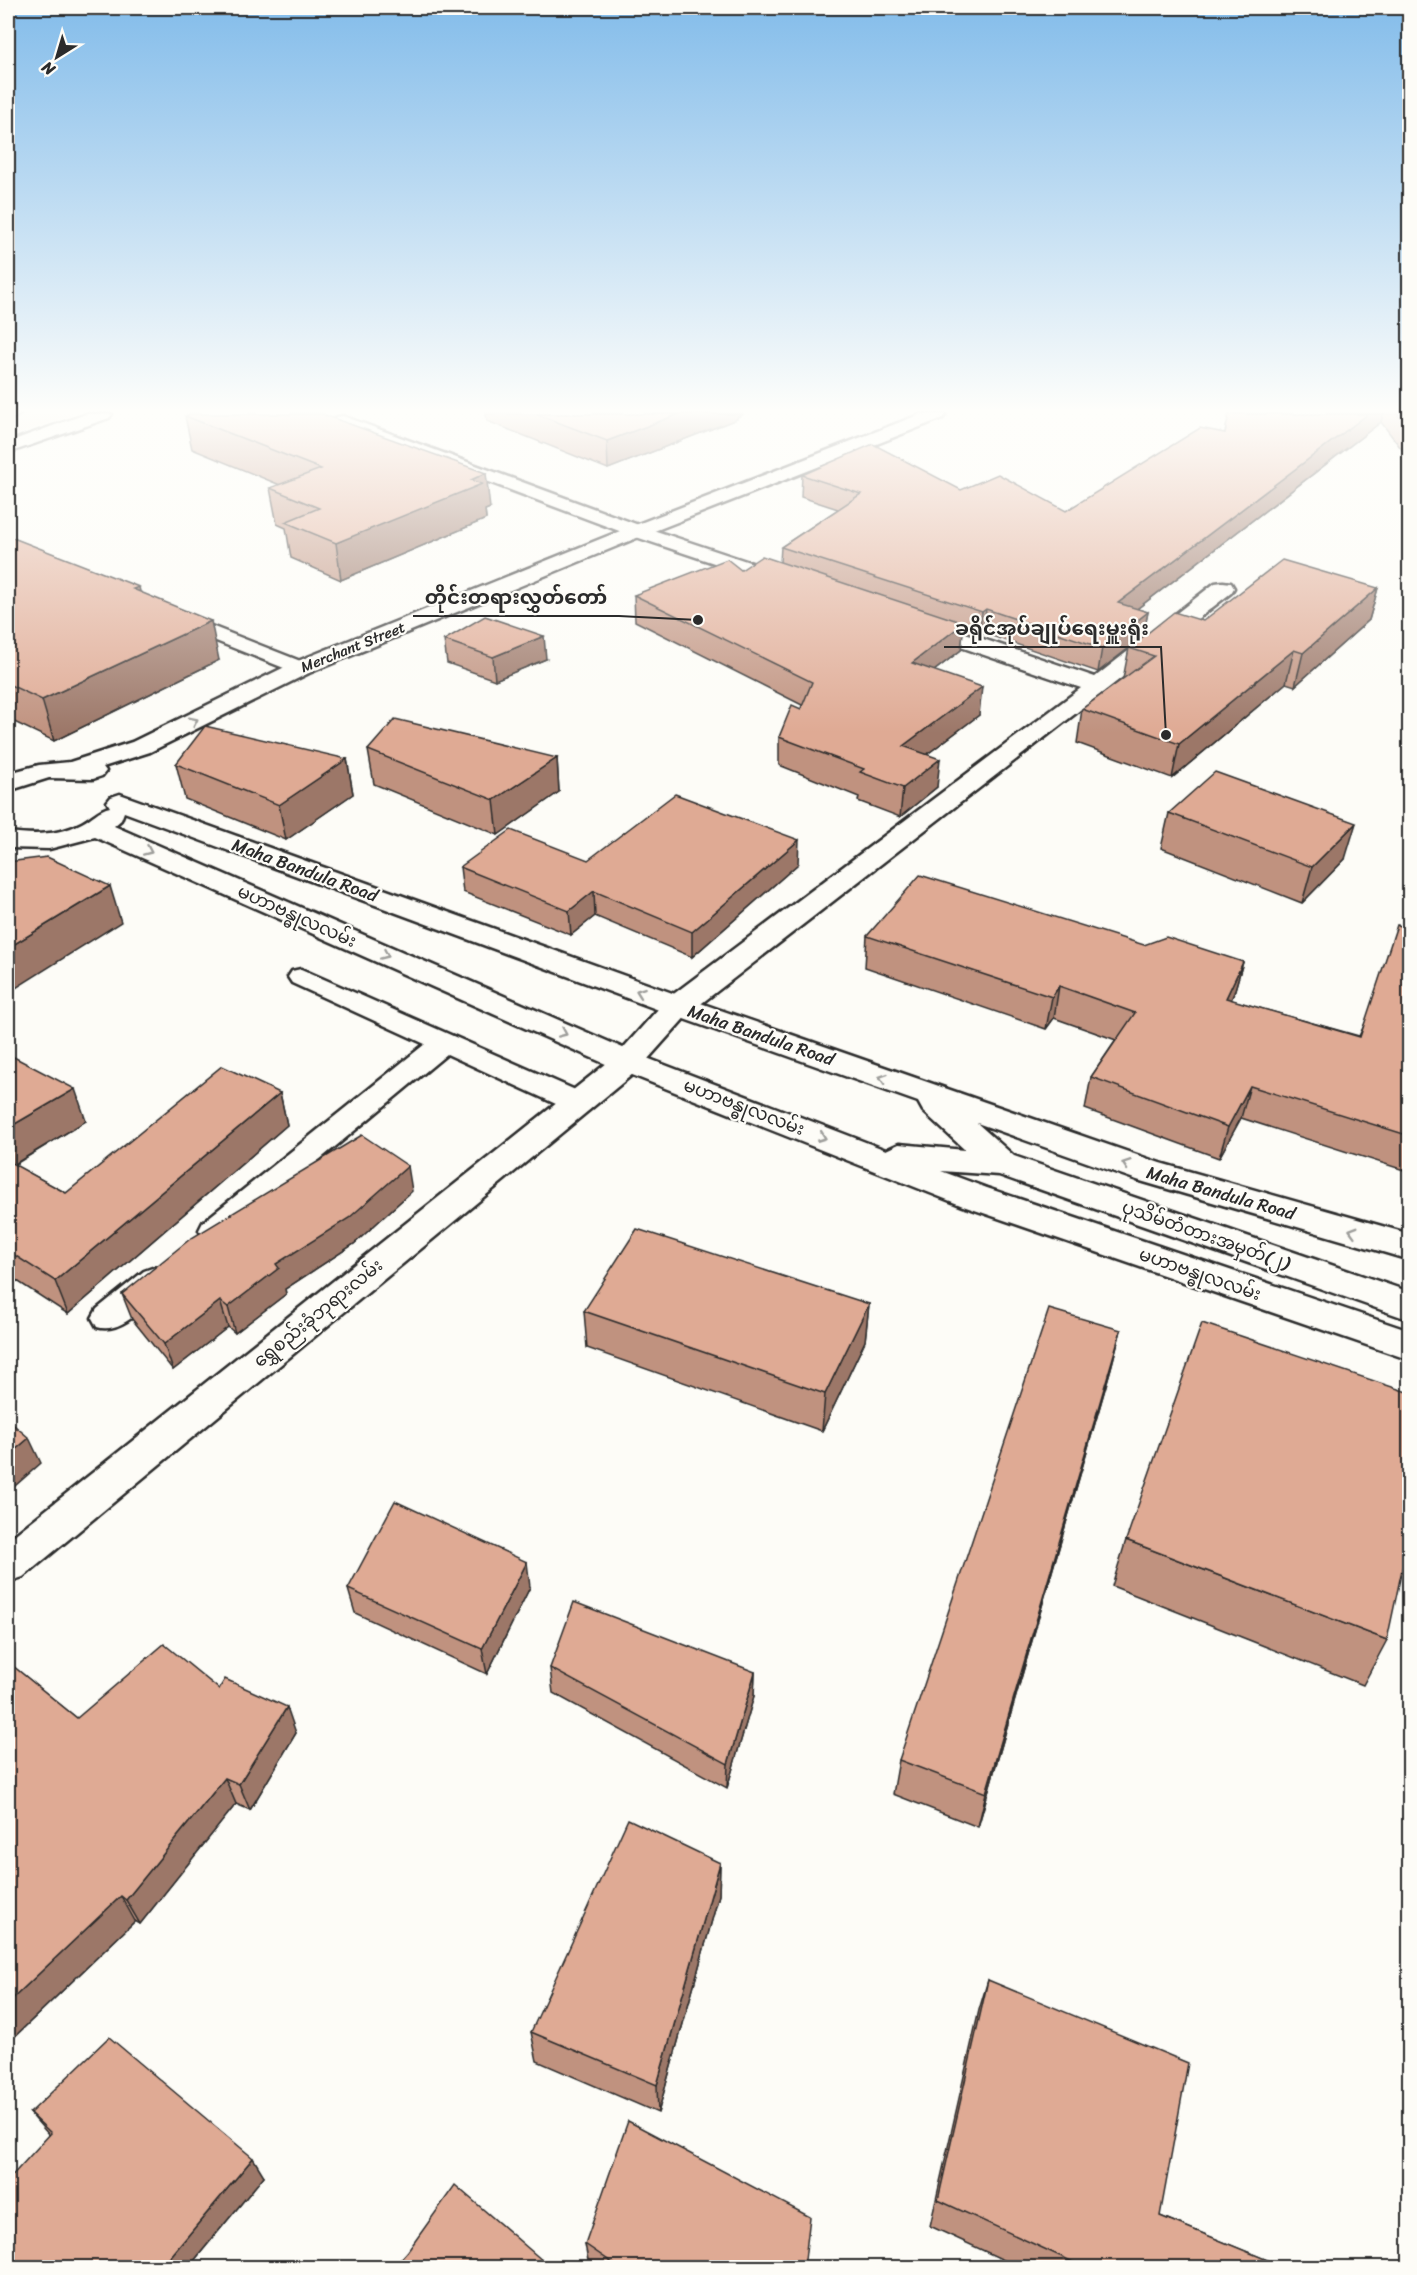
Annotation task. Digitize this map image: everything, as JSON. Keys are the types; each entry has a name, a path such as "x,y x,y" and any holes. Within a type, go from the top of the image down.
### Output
{"main road":[{"path":"608,520 806,587"},
{"name":"Merchant Street","path":"73,769 141,747 301,668 665,520"},
{"name":"ရွှေစည်းခုံဘုရားလမ်း","path":"8,1564 628,1062 678,1006 1098,686 1222,588"},
{"path":"896,618 1098,686"},
{"name":"Merchant Street","path":"95,827 115,811 116,791 141,747"},
{"path":"8,762 36,772"},
{"path":"8,783 36,772 73,769"},
{"name":"Maha Bandula Road","path":"73,769 96,772 116,791 678,1006 1149,1172 1410,1247"},
{"path":"11,842 58,840 95,827"},
{"name":"မဟာဗန္ဓုလလမ်း","path":"95,827 628,1062 975,1197 1410,1346"},
{"path":"921,1091 1002,1164"},
{"path":"865,1154 1002,1164"},
{"name":"ပုသိမ်တံတားအမှတ်(၂)","path":"1002,1164 1410,1306"}],"lane":[{"path":"160,611 301,668"},
{"path":"302,977 579,1102"},
{"path":"108,1318 444,1042"}],"building":[{"path":"289,520 393,520 336,543 285,522"},
{"path":"822,520 1228,520 1118,603 1148,612 1102,648 986,609 982,612 781,547"},
{"path":"8,536 139,587 133,589 211,621 42,700 8,684"},
{"path":"762,556 964,623 912,663 982,687 903,746 940,759 903,788 860,772 864,769 779,737 792,705 801,709 812,682 634,595 727,559 741,570"},
{"path":"1282,560 1378,588 1303,653 1294,650 1179,744 1082,709 1154,656 1129,648 1174,612 1203,621"},
{"path":"485,616 544,636 493,657 444,640"},
{"path":"395,719 557,758 494,800 368,750"},
{"path":"205,726 347,759 279,805 176,764"},
{"path":"1215,772 1356,823 1312,867 1169,813"},
{"path":"675,794 799,840 692,932 594,891 569,911 460,867 511,830 588,860"},
{"path":"47,857 110,886 8,948 8,862"},
{"path":"920,875 1144,945 1166,937 1243,962 1226,998 1360,1037 1397,925 1410,928 1410,1136 1250,1086 1228,1127 1091,1077 1135,1013 1059,986 1052,997 867,936"},
{"path":"8,1054 75,1089 8,1128"},
{"path":"222,1066 280,1093 55,1281 8,1251 8,1161 66,1193"},
{"path":"362,1135 408,1166 349,1218 276,1264 279,1268 228,1307 220,1301 164,1344 122,1294 190,1239"},
{"path":"637,1229 869,1304 825,1394 584,1311"},
{"path":"1049,1309 1121,1330 986,1793 899,1760"},
{"path":"1202,1323 1410,1393 1410,1532 1387,1640 1126,1540"},
{"path":"8,1420 29,1438 8,1456"},
{"path":"395,1501 527,1562 482,1649 348,1589"},
{"path":"574,1602 755,1672 728,1764 550,1668"},
{"path":"164,1644 219,1689 225,1679 287,1707 239,1784 225,1778 126,1900 121,1896 8,2003 8,1662 77,1718"},
{"path":"628,1819 720,1863 657,2085 531,2032"},
{"path":"988,1980 1188,2063 1160,2216 1287,2268 1086,2268 938,2200"},
{"path":"109,2037 253,2158 161,2268 8,2268 8,2180 51,2133 30,2113"},
{"path":"628,2121 810,2217 804,2268 620,2268 585,2244"},
{"path":"455,2185 543,2261 538,2268 393,2268 408,2251"}],"place":[{"name":"တိုင်းတရားလွှတ်တော်","path":"698,620"},
{"name":"ခရိုင်အုပ်ချုပ်ရေးမှူးရုံး","path":"1166,735"}]}
